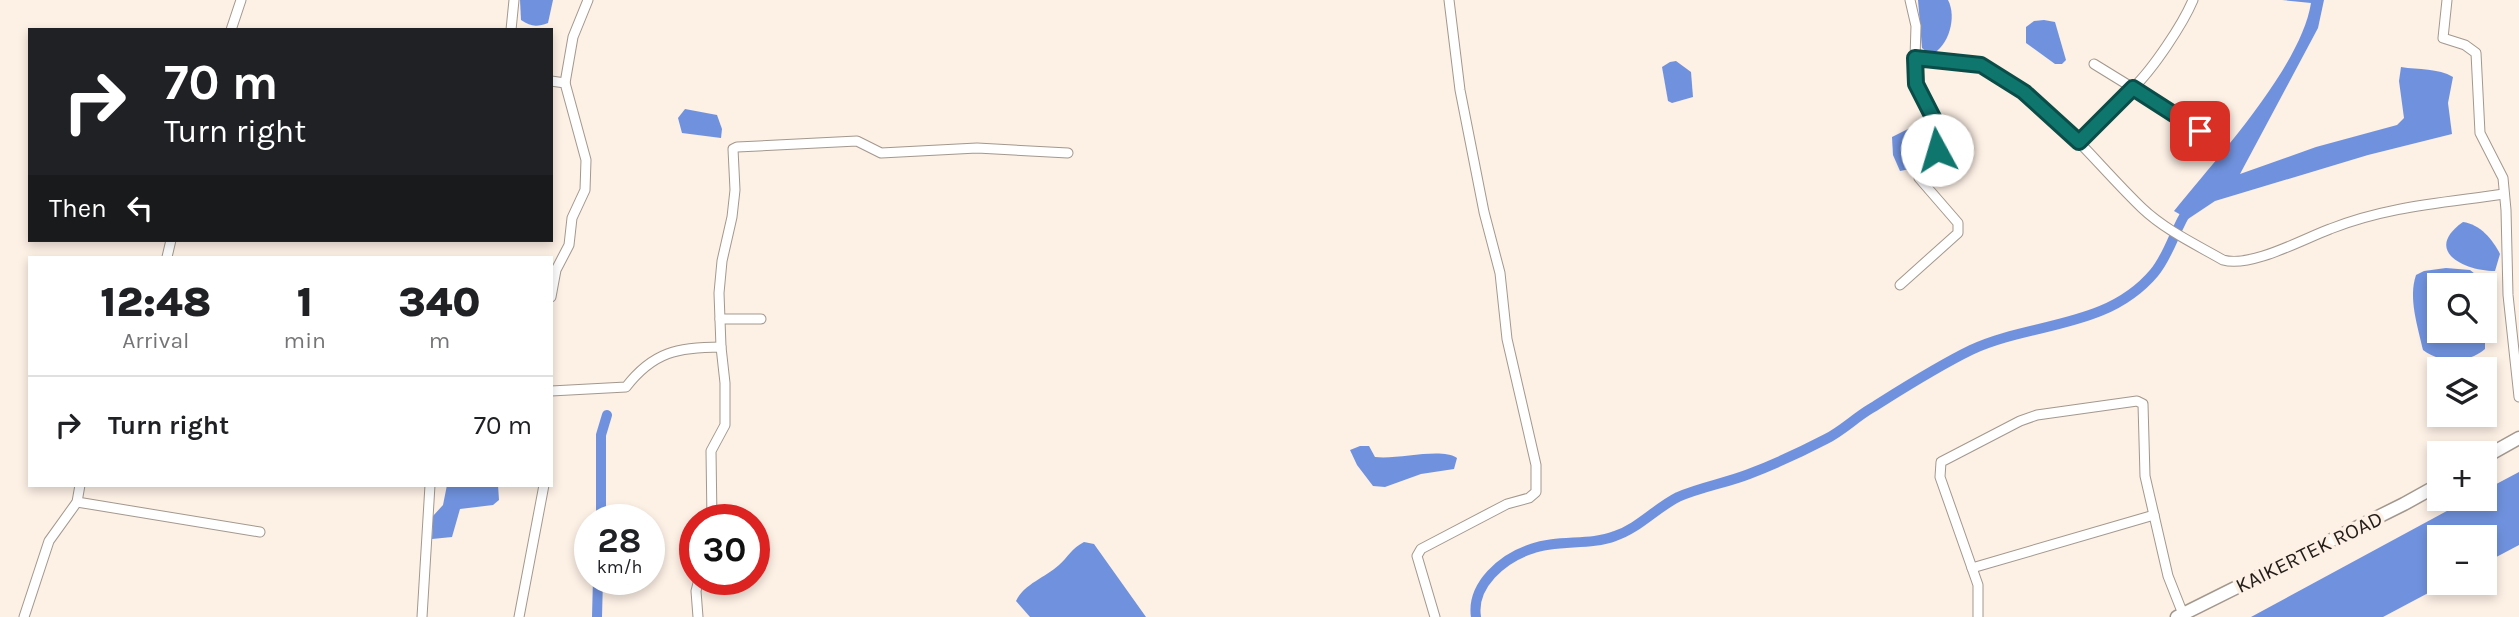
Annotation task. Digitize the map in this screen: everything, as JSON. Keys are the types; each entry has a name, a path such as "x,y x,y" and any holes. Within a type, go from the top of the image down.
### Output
{"main road":[{"path":"2497,450 2519,438"},
{"name":"KAIKERTEK ROAD","path":"2180,616 2427,491"}],"street":[{"path":"232,28 241,0"},
{"path":"511,28 514,0"},
{"path":"553,286 556,270 569,245 572,218 585,190 586,160 565,83 573,37 588,0"},
{"path":"1435,617 1417,556 1421,549 1507,504 1529,498 1536,492 1536,465 1510,352 1500,273 1484,212 1460,90 1449,0"},
{"path":"1900,285 1958,233 1958,223 1919,178 1937,150 1941,133 1916,84 1916,26 1910,0"},
{"path":"2079,142 2143,78 2186,17 2193,0"},
{"path":"2447,0 2442,38 2465,45 2476,53 2480,133 2493,162 2498,166 2504,194 2508,295 2519,397"},
{"path":"1915,58 1981,65 2024,92 2079,142 2144,210 2192,242 2233,263 2257,257 2388,209 2504,194"},
{"path":"2094,64 2217,144"},
{"path":"553,81 565,83"},
{"path":"712,504 711,452 725,425 719,293 735,190 733,149 857,141 881,153 976,148 1068,153"},
{"path":"720,319 761,319"},
{"path":"553,391 626,387 640,369 673,350 721,347"},
{"path":"1978,617 1978,585 1940,477 1941,462 1987,437 2037,415 2141,401 2145,411 2142,441 2145,476 2180,616"},
{"path":"24,617 49,541 77,502 80,487"},
{"path":"422,617 430,487"},
{"path":"519,617 544,487"},
{"path":"77,502 260,532"},
{"path":"1972,568 2154,515"},
{"path":"696,595 698,617"}],"water":[{"path":"520,0 553,0 548,23 534,26 521,20"},
{"path":"1918,0 1948,0 1951,7 1947,38 1931,55 1922,48"},
{"path":"2282,0 2324,0 2318,28 2240,174 2316,147 2397,125 2404,118 2399,81 2401,67 2435,71 2453,77 2448,103 2452,134 2368,155 2215,201 2188,219 2174,211 2255,112 2291,55 2304,28 2311,3"},
{"path":"2034,21 2055,22 2066,60 2062,64 2055,64 2026,43 2026,27"},
{"path":"1676,61 1691,72 1693,97 1672,103 1668,101 1662,67"},
{"path":"685,109 717,115 722,129 721,138 682,133 678,118"},
{"path":"1918,124 1928,131 1928,146 1910,169 1900,171 1893,155 1892,137"},
{"path":"2463,222 2480,229 2494,243 2500,254 2495,271 2460,263 2447,250 2447,241 2452,232"},
{"path":"2446,268 2470,270 2474,273 2427,273 2427,343 2485,343 2485,349 2478,354 2470,357 2435,357 2423,350 2413,293 2416,275"},
{"path":"1369,446 1375,457 1441,454 1457,458 1454,469 1421,474 1385,487 1373,486 1357,465 1350,450"},
{"path":"2519,472 2519,545 2497,557 2497,525 2427,525 2427,594 2383,617 2251,617 2447,511 2497,511 2497,484"},
{"path":"447,487 498,487 499,500 493,505 460,509 452,537 432,539 433,516 443,505"},
{"path":"1084,542 1094,544 1146,617 1030,617 1016,601 1025,590 1054,570"}],"waterway":[{"path":"1476,617 1476,605 1484,584 1500,566 1520,553 1552,544 1605,539 1624,532 1678,497 1749,474 1826,439 1907,386 1971,350 1994,341 2091,315 2114,305 2135,291 2154,273 2189,208"},
{"path":"601,504 601,435 607,415"},
{"path":"597,617 598,595"}],"route":[{"path":"1937,150 1941,133 1916,84 1915,58 1981,65 2024,92 2079,142 2133,88 2200,131"}]}
